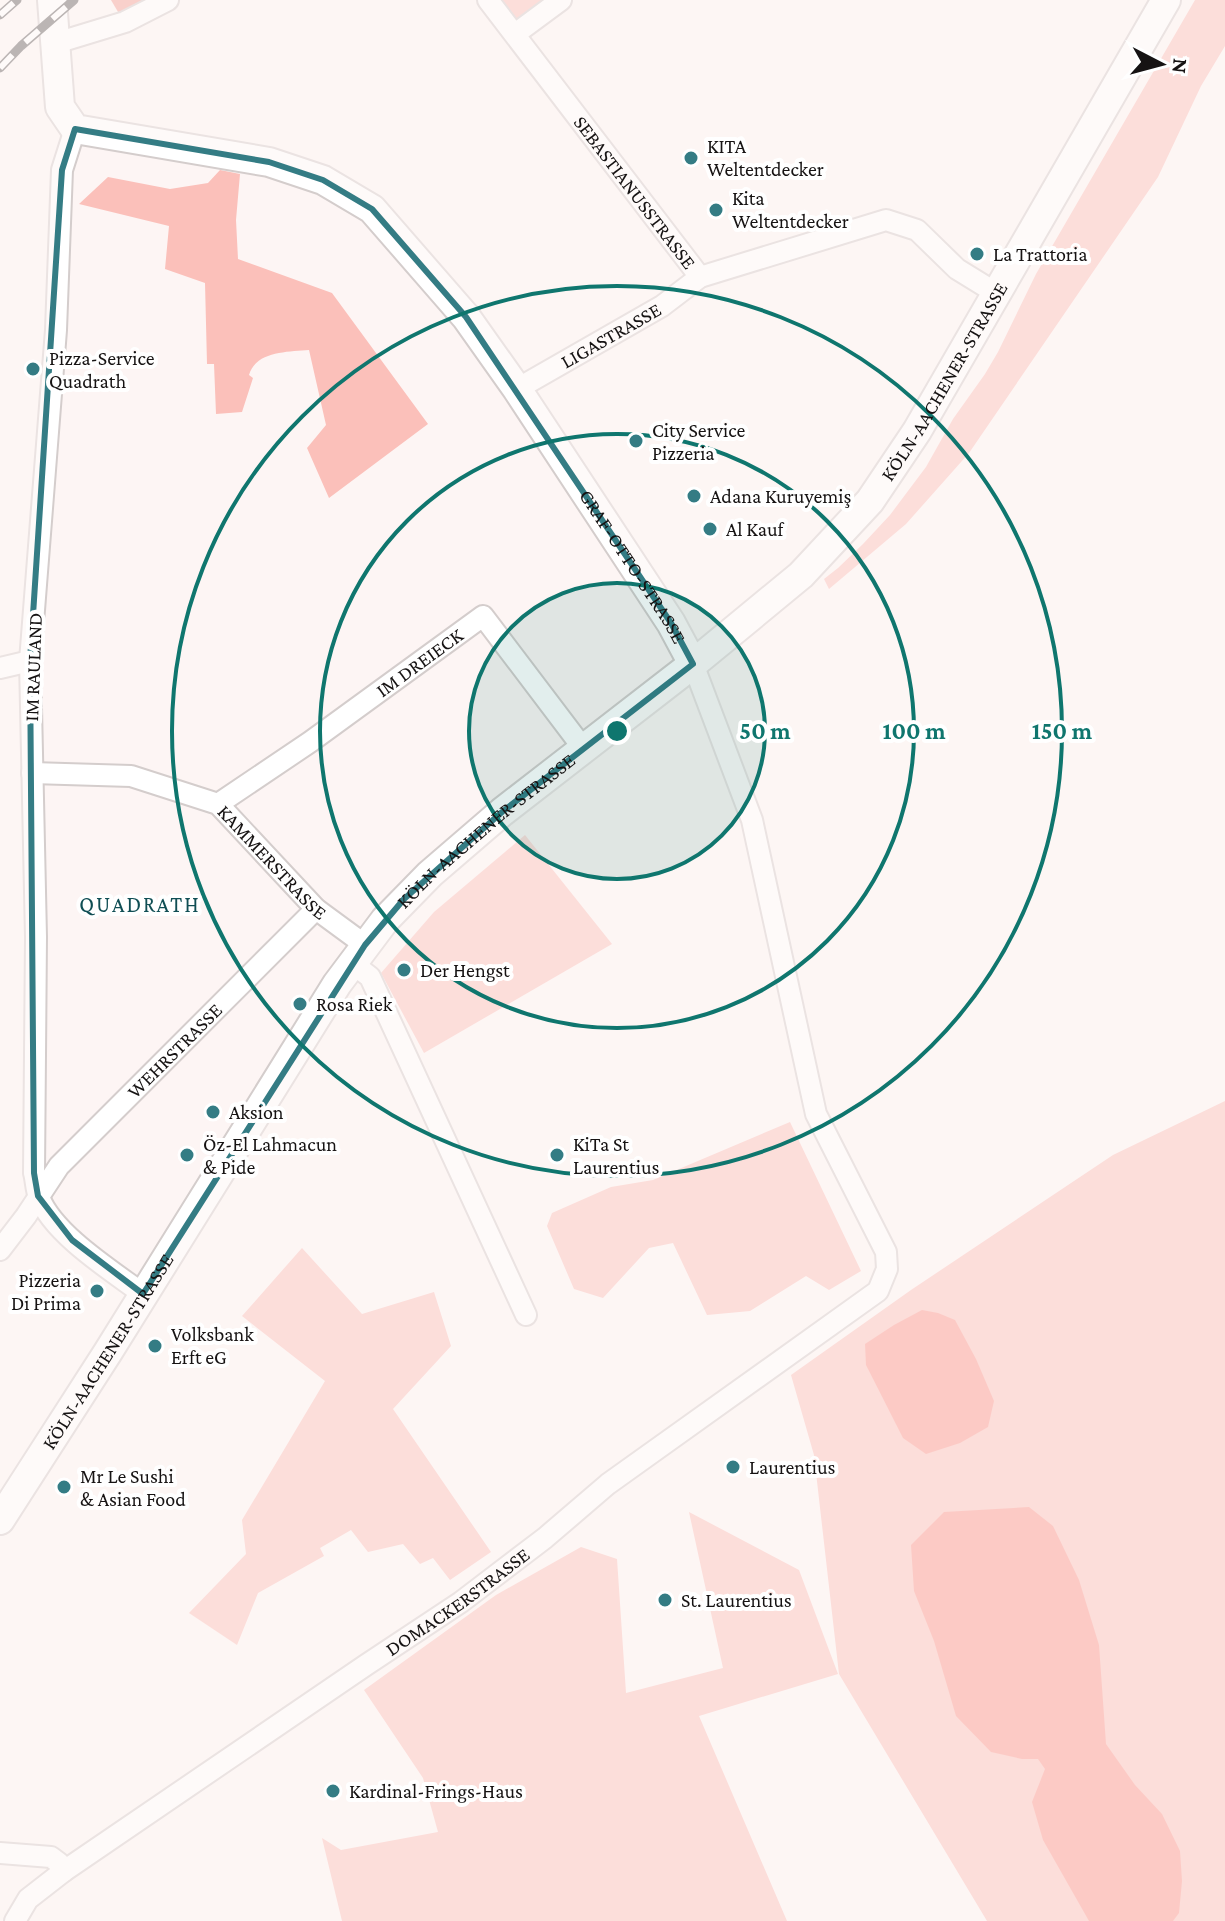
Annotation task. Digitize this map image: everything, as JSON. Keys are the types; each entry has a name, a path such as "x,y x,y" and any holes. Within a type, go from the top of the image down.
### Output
{"main road":[{"path":"52,0 60,107 75,129"},
{"name":"KÖLN-AACHENER-STRASSE","path":"0,1520 358,954 404,899 502,812 693,664 801,575 870,501 917,431 1166,0"},
{"name":"GRAF-OTTO-STRASSE","path":"75,129 269,162 323,180 372,209 466,317 517,389 671,623 693,664"}],"street":[{"path":"56,43 125,22 168,0"},
{"name":"SEBASTIANUSSTRASSE","path":"488,0 700,277 886,220 917,230 957,269 996,293"},
{"path":"515,34 561,0"},
{"name":"IM RAULAND","path":"38,1196 34,1173 36,937 30,661 56,330 62,170 75,129"},
{"name":"LIGASTRASSE","path":"517,389 662,306 700,277"},
{"name":"IM DREIECK","path":"218,804 310,742 483,616 583,748"},
{"path":"0,668 30,661"},
{"name":"GRAF-OTTO-STRASSE","path":"693,664 752,820 816,1114 886,1252 887,1269"},
{"name":"KAMMERSTRASSE","path":"32,773 131,776 218,804 358,954 526,1315"},
{"name":"WEHRSTRASSE","path":"0,1250 59,1166 316,909"},
{"path":"38,1196 72,1240 143,1294"},
{"name":"DOMACKERSTRASSE","path":"15,1921 28,1899 64,1871 461,1602 545,1538 608,1484 878,1291 887,1269"},
{"path":"0,1853 51,1857 64,1871"}],"highlighted area":[{"path":"75,129 269,162 323,180 372,209 466,317 671,623 693,664 502,812 404,899 365,945 143,1294 72,1240 38,1196 34,1173 30,661 62,170"}],"shaded area":[{"path":"111,0 154,0 121,17"},
{"path":"499,0 547,0 516,24"},
{"path":"1195,0 1225,0 1225,46 1201,86 1158,177 969,453 906,524 829,589 824,579 890,515 926,467 953,419 985,374 1036,274"},
{"path":"220,170 240,174 236,220 238,259 332,293 428,424 329,498 307,448 326,425 309,350 282,352 258,361 249,375 253,378 242,412 216,414 214,364 207,364 205,283 165,269 169,226 79,204 108,177 170,189 208,183"},
{"path":"525,835 612,944 424,1053 381,973 434,912"},
{"path":"1225,1101 1225,1921 987,1921 839,1674 814,1455 791,1375 911,1290 1113,1155"},
{"path":"790,1122 861,1271 829,1290 806,1276 750,1311 707,1315 673,1243 649,1248 603,1298 574,1289 547,1226 552,1213 611,1187 653,1180"},
{"path":"302,1248 362,1314 434,1292 451,1346 393,1409 491,1552 450,1580 433,1558 420,1564 403,1544 368,1552 351,1530 320,1548 324,1556 258,1593 237,1645 189,1613 246,1554 242,1520 325,1381 242,1316"},
{"path":"922,1310 955,1320 994,1401 988,1427 960,1443 926,1454 903,1438 866,1365 865,1344"},
{"path":"1029,1507 1053,1526 1079,1580 1099,1645 1106,1744 1135,1785 1162,1814 1180,1851 1182,1881 1179,1913 1173,1921 1089,1921 1043,1840 1032,1802 1045,1769 1038,1759 991,1752 956,1716 934,1641 914,1591 911,1545 944,1512"},
{"path":"689,1512 799,1570 838,1674 699,1716 787,1921 342,1921 322,1838 341,1850 438,1832 423,1778 364,1690 496,1595 581,1547 617,1559 626,1693 723,1668"}],"railway":[{"path":"0,15 17,0"},
{"path":"0,68 74,0"}],"place":[{"name":"KITA Weltentdecker","path":"691,158"},
{"name":"Kita Weltentdecker","path":"716,210"},
{"name":"La Trattoria","path":"977,254"},
{"name":"Pizza-Service Quadrath","path":"33,369"},
{"name":"City Service Pizzeria","path":"636,441"},
{"name":"Adana Kuruyemiş","path":"694,496"},
{"name":"Al Kauf","path":"710,529"},
{"name":"Der Hengst","path":"404,970"},
{"name":"Rosa Riek","path":"300,1004"},
{"name":"Aksion","path":"213,1112"},
{"name":"Öz-El Lahmacun & Pide","path":"187,1155"},
{"name":"KiTa St Laurentius","path":"557,1155"},
{"name":"Pizzeria Di Prima","path":"97,1291"},
{"name":"Volksbank Erft eG","path":"155,1346"},
{"name":"Laurentius","path":"733,1467"},
{"name":"Mr Le Sushi & Asian Food","path":"64,1487"},
{"name":"St. Laurentius","path":"665,1600"},
{"name":"Kardinal-Frings-Haus","path":"333,1791"}],"district":[{"name":"QUADRATH","path":"140,904"}]}
